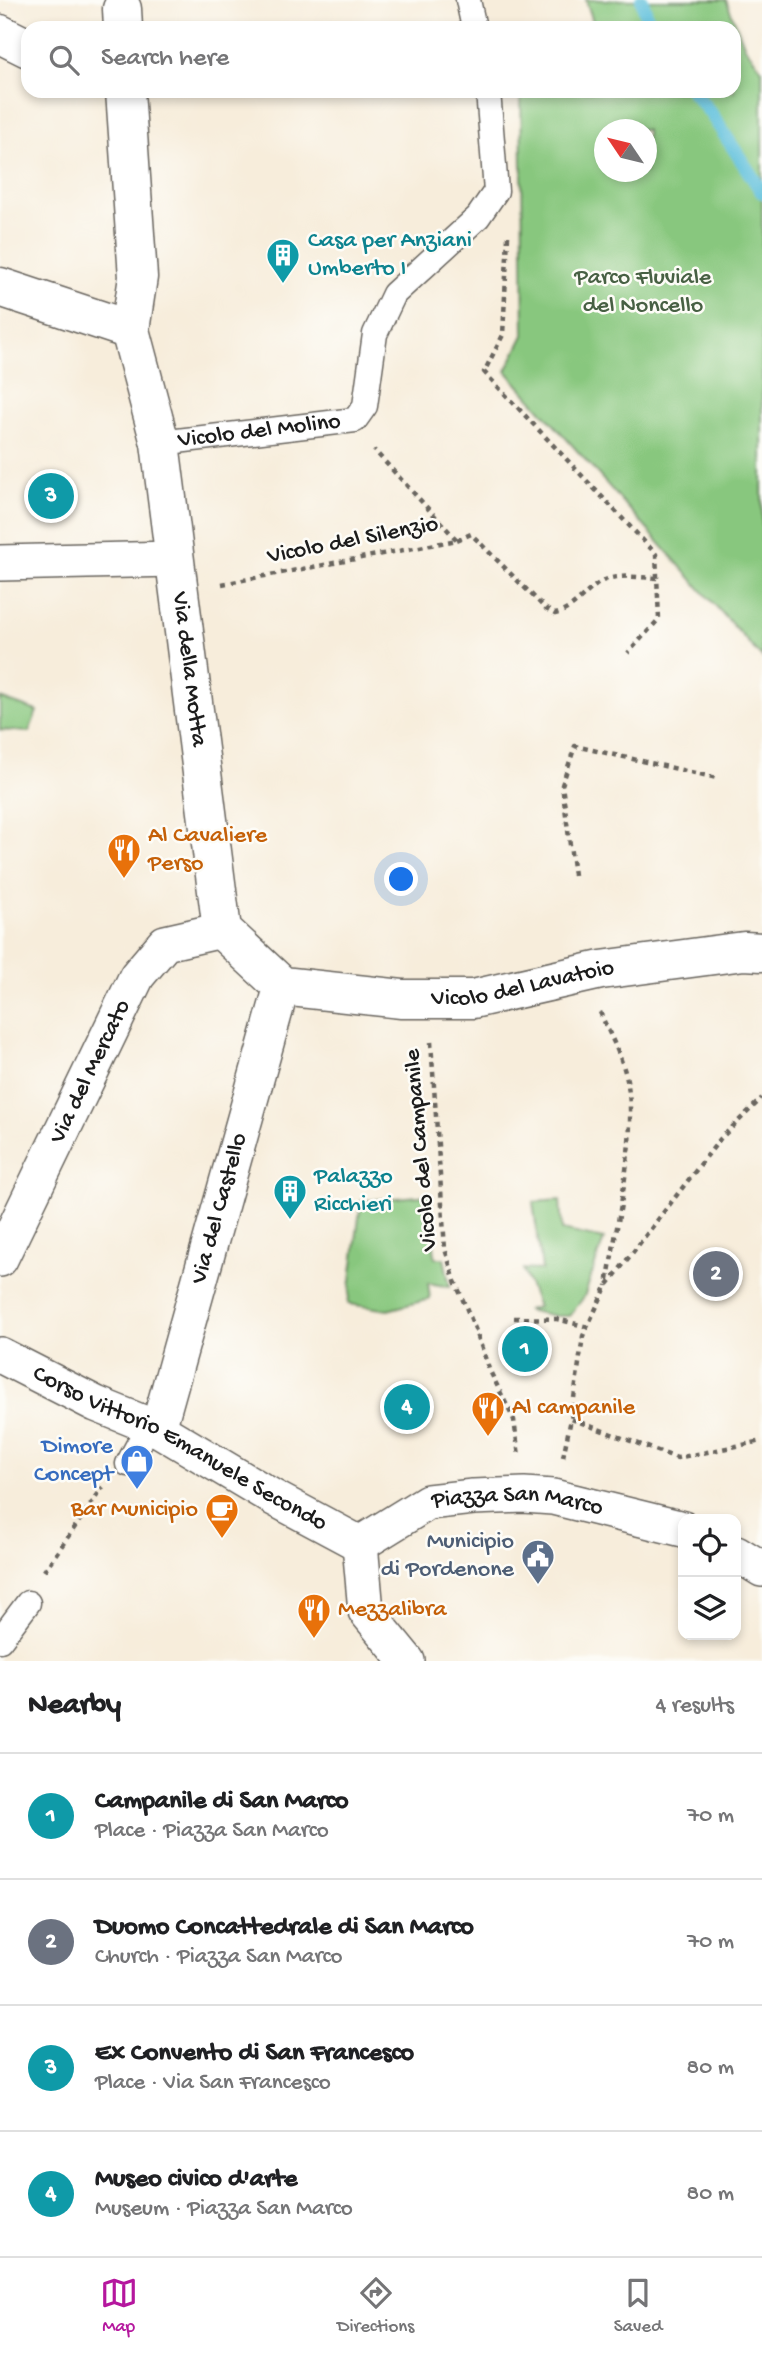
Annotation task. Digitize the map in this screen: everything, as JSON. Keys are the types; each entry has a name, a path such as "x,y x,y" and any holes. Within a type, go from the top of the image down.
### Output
{"street":[{"path":"0,34 21,44"},
{"path":"0,287 130,331 138,277 121,98"},
{"name":"Via della Motta","path":"130,331 160,443 222,930"},
{"path":"0,564 176,576"},
{"path":"222,930 282,986"},
{"name":"Via del Mercato","path":"0,1259 137,975 164,943 222,930"},
{"name":"Vicolo del Lavatoio","path":"282,986 402,999 473,999 601,970 744,951 762,952"},
{"name":"Via del Castello","path":"153,1427 282,986"},
{"name":"Corso Vittorio Emanuele Secondo","path":"0,1355 96,1404 153,1427 274,1498 360,1544"},
{"name":"Piazza San Marco","path":"360,1544 428,1502 538,1496 678,1528"},
{"path":"360,1544 366,1611 407,1661"},
{"path":"741,1556 762,1569"}],"lane":[{"path":"468,0 472,21"},
{"path":"489,98 496,191"},
{"name":"Vicolo del Molino","path":"160,443 355,420 365,406 375,334 394,294 478,217 496,191"},
{"path":"119,1471 153,1427"},
{"path":"0,1640 28,1603"}],"path":[{"path":"496,191 509,239 503,335 484,372 656,554 659,619 628,653"},
{"name":"Vicolo del Silenzio","path":"347,421 457,540"},
{"path":"457,540 471,534 546,609 555,614 567,611 603,581 625,577 658,578"},
{"name":"Vicolo del Silenzio","path":"176,576 457,540"},
{"path":"574,875 562,785 575,746 717,778"},
{"path":"601,970 595,1000 625,1072 630,1105 627,1153 606,1287"},
{"name":"Vicolo del Campanile","path":"427,999 445,1249 454,1281 489,1369 514,1420 538,1496"},
{"path":"538,1496 571,1419 583,1336 606,1287 720,1139 762,1098"},
{"path":"514,1318 557,1319 588,1327"},
{"path":"571,1419 677,1458 762,1441"},
{"path":"38,1579 119,1471"}],"green space":[{"name":"Parco Fluviale del Noncello","path":"586,0 726,0 734,21 593,21"},
{"name":"Parco Fluviale del Noncello","path":"741,37 745,47 762,69 762,658 506,371 524,335 521,98 741,98"},
{"path":"0,698 37,711 29,732 0,730"},
{"path":"430,1195 435,1258 444,1258 450,1287 428,1283 430,1299 388,1310 348,1304 361,1201"},
{"path":"560,1200 562,1230 604,1239 584,1297 569,1316 526,1310 538,1307 523,1269 542,1270 533,1202"}],"waterway":[{"path":"642,0 648,21"},
{"path":"698,98 762,192"}],"place":[{"name":"Casa per Anziani Umberto I","path":"283,285"},
{"name":"Ex Convento di San Francesco","path":"51,496"},
{"name":"Al Cavaliere Perso","path":"124,880"},
{"name":"Palazzo Ricchieri","path":"290,1221"},
{"name":"Duomo Concattedrale di San Marco","path":"716,1274"},
{"name":"Campanile di San Marco","path":"525,1349"},
{"name":"Museo civico d'arte","path":"407,1407"},
{"name":"Al campanile","path":"488,1438"},
{"name":"Dimore Concept","path":"137,1491"},
{"name":"Bar Municipio","path":"222,1540"},
{"name":"Municipio di Pordenone","path":"538,1586"},
{"name":"Mezzalibra","path":"314,1640"}]}
